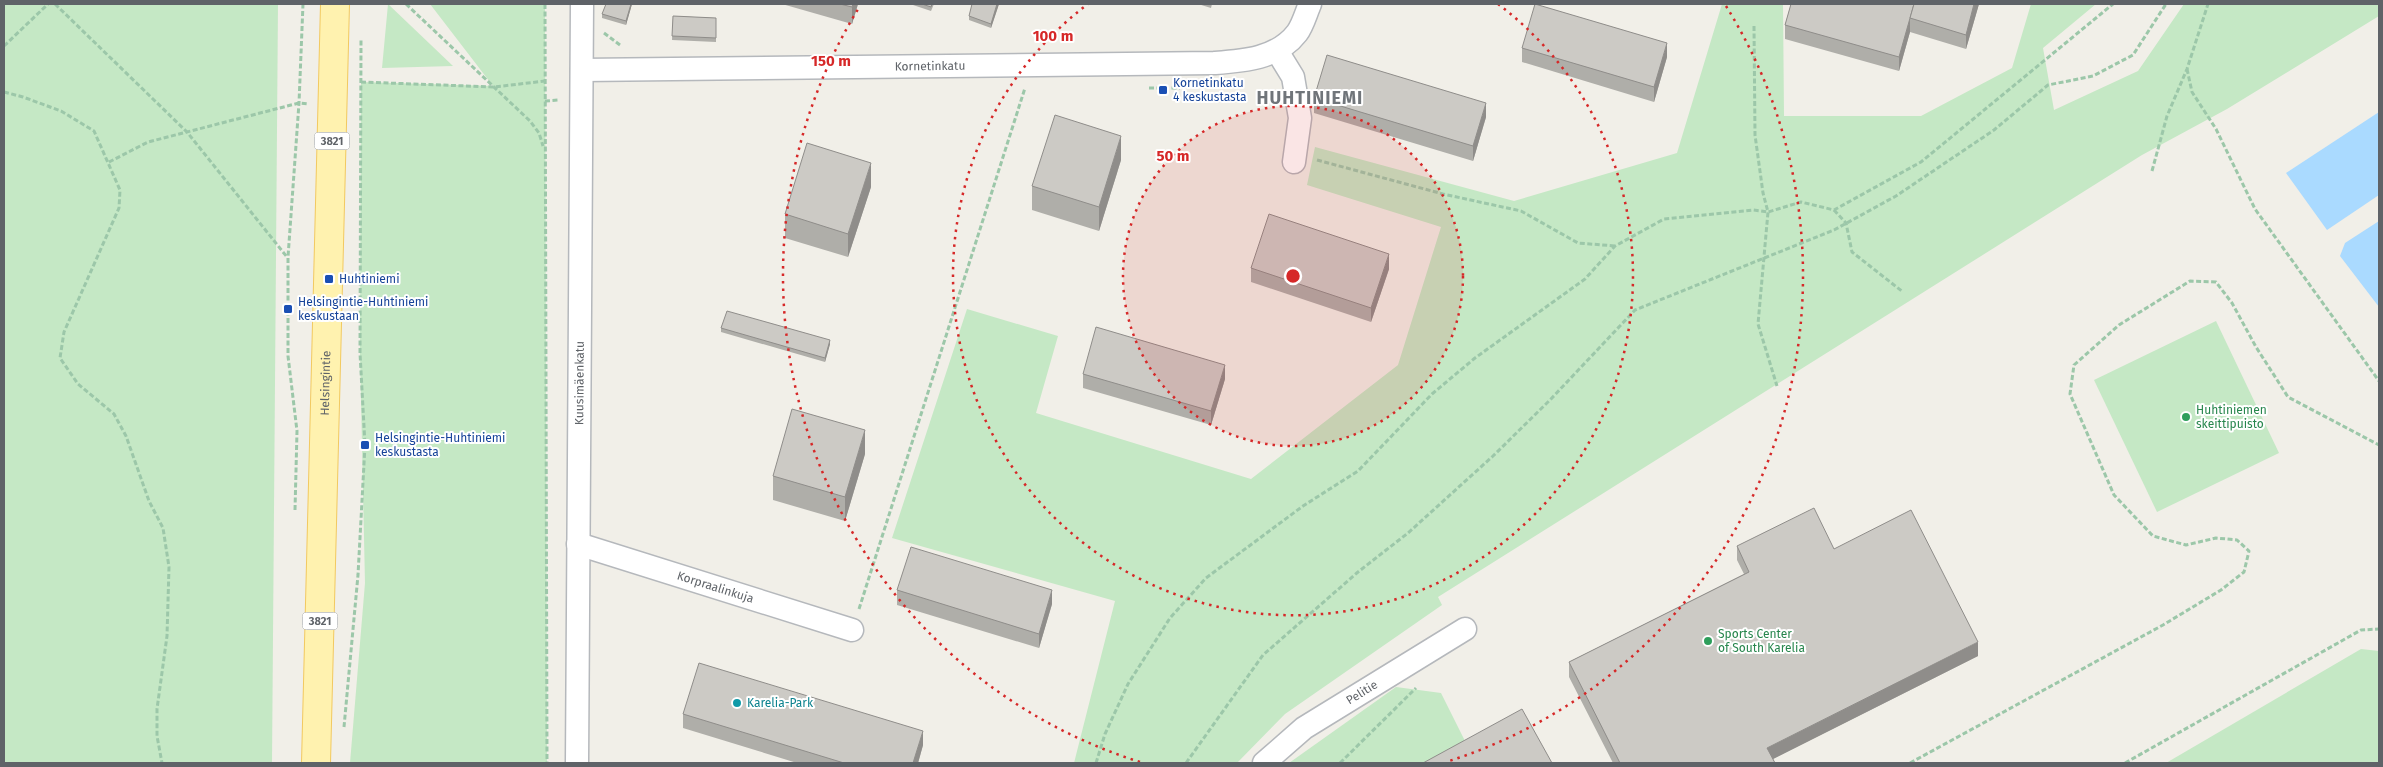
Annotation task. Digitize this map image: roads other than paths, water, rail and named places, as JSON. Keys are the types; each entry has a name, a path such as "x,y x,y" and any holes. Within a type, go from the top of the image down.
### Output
{"main road":[{"name":"Helsingintie","path":"316,763 335,4"}],"street":[{"name":"Kuusimäenkatu","path":"577,763 582,4"},
{"path":"1294,158 1300,118 1293,77 1277,51 1297,33 1310,4"},
{"name":"Kornetinkatu","path":"582,70 1214,64 1249,60 1277,51"},
{"name":"Korpraalinkuja","path":"578,544 852,630"},
{"name":"Pelitie","path":"1264,763 1304,728 1466,629"}],"water":[{"path":"2379,112 2379,195 2327,230 2286,173"},
{"path":"2379,221 2379,307 2340,256 2345,243"}],"place":[{"name":"Kornetinkatu 4 keskustasta","path":"1163,90"},
{"name":"Huhtiniemi","path":"329,279"},
{"name":"Helsingintie-Huhtiniemi keskustaan","path":"288,309"},
{"name":"Huhtiniemen skeittipuisto","path":"2186,417"},
{"name":"Helsingintie-Huhtiniemi keskustasta","path":"365,445"},
{"name":"Sports Center of South Karelia","path":"1708,641"},
{"name":"Karelia-Park","path":"737,703"}],"district":[{"name":"HUHTINIEMI","path":"1310,98"}]}
